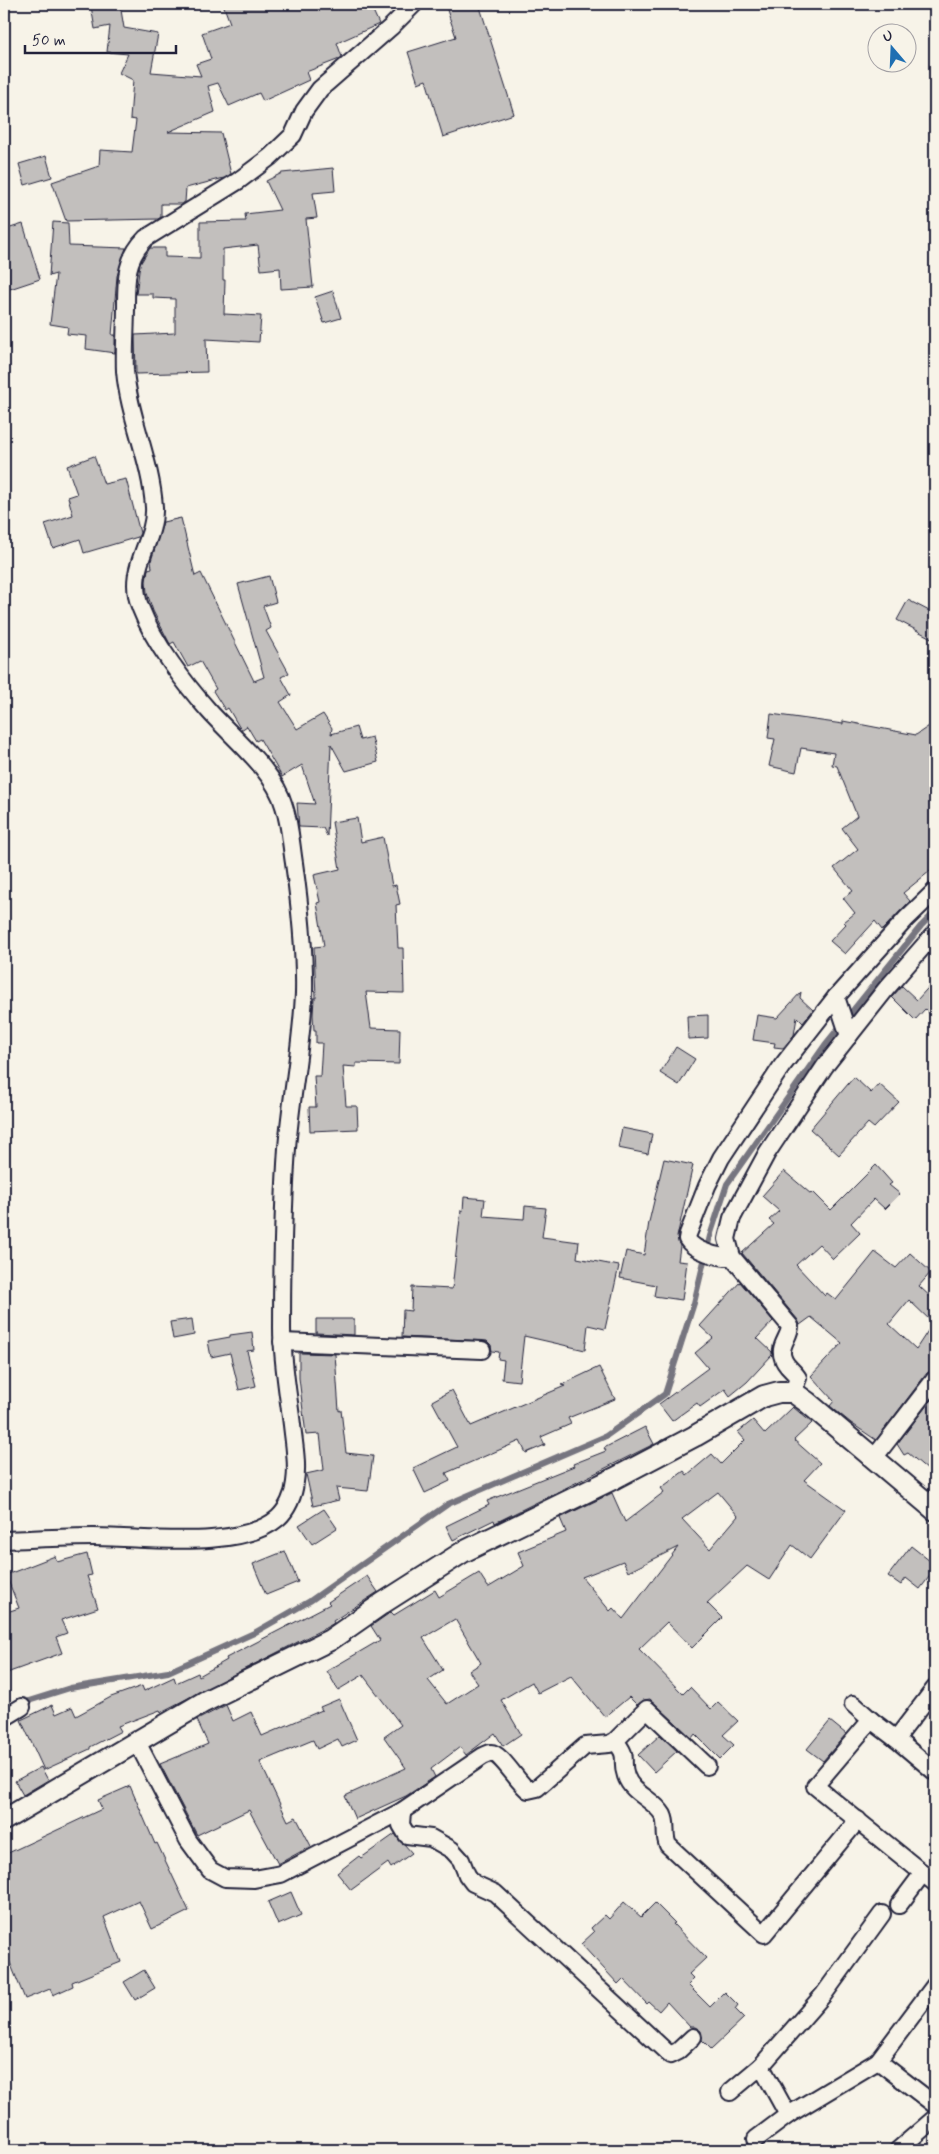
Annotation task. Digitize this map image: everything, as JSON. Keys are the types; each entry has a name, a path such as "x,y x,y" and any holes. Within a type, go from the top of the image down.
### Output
{"street":[{"path":"4,1540 92,1537 197,1539 249,1533 282,1515 290,1501 295,1484 296,1458 282,1342 282,1226 288,1144 304,995 304,953 295,873 284,805 274,784 206,708 183,678 151,630 139,606 136,587 138,564 152,526 154,512 152,486 125,372 126,282 130,261 136,248 141,243 182,215 238,181 270,157 293,135 304,111 320,89 391,27 414,4"},
{"path":"732,1257 723,1258 711,1254 691,1244 687,1239 707,1186 721,1158 782,1066 906,919 935,891"},
{"path":"793,1392 798,1378 782,1358 782,1349 790,1331 788,1322 732,1257 727,1239 732,1218 772,1146 848,1033 935,933"},
{"path":"837,1000 848,1033"},
{"path":"282,1342 482,1350"},
{"path":"874,1458 935,1379"},
{"path":"4,1820 225,1691 330,1640 392,1597 463,1552 615,1478 764,1396 779,1392 793,1392 808,1402 935,1510"},
{"path":"896,1740 935,1688"},
{"path":"853,1704 935,1772"},
{"path":"4,1718 22,1707"},
{"path":"137,1742 188,1840 210,1870 225,1878 254,1879 281,1874 402,1811 484,1756 492,1753 499,1755 520,1784 528,1790 537,1788 585,1746 609,1744 615,1741 647,1709 707,1766"},
{"path":"871,1720 814,1786 929,1878 899,1905"},
{"path":"615,1741 625,1754 626,1776 634,1788 660,1810 664,1816 666,1824 665,1840 668,1845 764,1934 858,1820"},
{"path":"402,1811 401,1825 407,1835 431,1838 452,1850 461,1860 467,1875 473,1883 495,1893 670,2055 678,2051 693,2037"},
{"path":"730,2092 761,2066 824,1994 882,1914"},
{"path":"756,2139 788,2115 878,2061 935,1985"},
{"path":"878,2061 935,2105"},
{"path":"761,2066 788,2115"},
{"path":"898,2150 935,2118"}],"building":[{"path":"120,4 124,28 158,34 151,72 201,76 196,64 211,59 202,33 230,23 223,4 370,4 379,24 337,43 342,57 306,72 309,80 263,101 259,93 229,106 218,83 208,86 215,112 168,132 221,133 231,174 224,178 186,188 185,202 181,204 161,204 161,217 158,219 66,221 52,182 99,166 100,150 132,152 136,120 130,119 133,80 119,73 128,54 107,52 110,26 95,29 91,6"},
{"path":"445,4 479,4 514,114 443,137 426,80 418,83 408,52 456,37"},
{"path":"46,156 52,177 25,185 19,164"},
{"path":"333,168 335,191 313,193 317,218 306,219 313,287 281,289 280,268 261,270 258,245 223,249 223,280 225,280 224,314 261,316 259,342 206,339 207,372 136,374 135,335 175,333 175,299 153,298 153,294 136,294 140,264 150,248 165,248 165,257 200,258 200,222 246,221 245,214 280,210 266,181 282,173"},
{"path":"53,222 68,223 69,246 126,248 117,276 112,335 115,335 115,353 86,349 87,336 67,334 68,327 50,324 56,274 49,276"},
{"path":"23,224 40,279 10,289 4,269 4,230"},
{"path":"333,291 341,318 324,323 315,297"},
{"path":"94,456 104,484 126,479 140,533 138,537 84,553 80,539 53,548 45,524 73,515 68,497 77,494 67,466"},
{"path":"181,518 195,576 201,573 254,681 264,677 238,584 269,576 276,602 263,606 271,628 266,631 289,673 281,677 291,695 280,702 297,729 323,714 332,728 331,734 356,727 360,740 372,737 378,762 346,771 331,744 327,836 323,828 299,827 297,803 315,804 302,765 282,777 260,739 256,741 247,726 241,730 228,708 225,710 213,691 216,689 200,661 188,667 174,642 170,644 153,611 147,593 148,569 152,568 151,561 163,522"},
{"path":"908,600 935,614 935,640 897,620"},
{"path":"771,714 843,724 843,721 916,735 935,722 935,867 903,893 910,901 882,930 875,921 845,954 830,941 846,924 844,922 855,913 843,898 853,891 834,868 858,849 842,828 857,816 837,766 832,765 834,753 801,748 796,772 769,766 775,739 768,738"},
{"path":"357,818 361,842 383,837 392,886 396,885 400,904 396,905 398,948 403,948 404,993 366,992 371,1028 400,1029 399,1064 356,1063 356,1067 343,1066 346,1106 357,1106 358,1129 310,1131 309,1107 316,1107 314,1076 320,1076 322,1043 316,1043 316,1030 314,1030 314,998 316,998 314,947 324,946 317,903 320,902 314,875 340,869 332,822"},
{"path":"935,980 935,1019 925,1009 915,1020 892,997 902,986 917,1000"},
{"path":"801,992 800,998 813,1010 803,1023 797,1017 794,1035 783,1048 774,1047 775,1043 753,1040 757,1015 777,1018"},
{"path":"708,1015 708,1038 688,1039 687,1016"},
{"path":"676,1047 695,1059 679,1085 660,1073"},
{"path":"854,1077 871,1093 879,1084 899,1102 874,1128 868,1123 839,1155 810,1129"},
{"path":"622,1128 652,1134 648,1154 618,1148"},
{"path":"664,1159 693,1165 677,1237 680,1246 678,1261 687,1262 682,1300 654,1296 656,1285 620,1278 626,1251 644,1255 649,1222"},
{"path":"876,1165 892,1183 889,1185 900,1194 885,1209 874,1199 851,1223 860,1233 833,1259 819,1244 796,1265 825,1296 827,1293 836,1300 875,1252 896,1268 910,1253 931,1272 919,1286 935,1301 935,1369 927,1373 876,1440 830,1406 834,1401 811,1376 842,1343 811,1317 800,1325 798,1320 742,1253 774,1224 769,1220 779,1211 762,1196 784,1171 811,1194 813,1192 831,1210","holes":["909,1300 933,1323 916,1349 889,1324"]},
{"path":"464,1197 485,1199 483,1216 524,1219 525,1206 546,1208 542,1237 579,1242 577,1258 619,1266 605,1329 588,1325 585,1350 524,1336 519,1381 502,1379 504,1360 498,1359 499,1352 492,1351 491,1345 487,1341 402,1337 403,1310 411,1311 412,1287 452,1289"},
{"path":"740,1282 773,1321 757,1338 772,1352 772,1355 747,1382 730,1396 725,1389 700,1407 697,1403 672,1421 659,1404 708,1368 695,1353 713,1338 700,1326"},
{"path":"192,1319 194,1335 173,1339 170,1322"},
{"path":"316,1319 354,1319 354,1335 316,1333"},
{"path":"252,1332 254,1350 247,1351 256,1386 239,1390 230,1353 211,1357 208,1341"},
{"path":"299,1353 335,1354 339,1411 341,1410 346,1453 373,1456 368,1491 336,1488 339,1500 313,1506 306,1474 324,1470 320,1434 306,1435 299,1378"},
{"path":"599,1367 615,1399 568,1418 571,1424 541,1437 545,1445 526,1453 520,1441 446,1473 450,1481 425,1493 413,1468 457,1447 432,1401 452,1390 471,1426 565,1386 561,1385"},
{"path":"935,1395 935,1476 908,1453 904,1455 897,1444"},
{"path":"793,1407 812,1423 794,1440 820,1463 804,1480 846,1510 810,1559 792,1545 769,1580 747,1566 707,1603 722,1618 692,1648 667,1622 639,1649 683,1694 690,1687 711,1709 718,1702 738,1721 723,1735 734,1745 720,1759 695,1734 692,1738 650,1699 644,1700 637,1705 629,1697 605,1717 571,1676 538,1693 532,1682 501,1700 521,1734 503,1746 495,1733 466,1755 460,1747 431,1769 435,1777 406,1796 355,1819 345,1796 406,1768 384,1737 401,1725 363,1675 338,1690 327,1671 380,1640 371,1626 391,1612 394,1615 435,1590 439,1597 479,1573 489,1587 524,1566 518,1552 566,1532 560,1518 612,1493 625,1522 664,1492 661,1488 684,1471 687,1475 712,1454 721,1464 745,1440 738,1432 753,1420 765,1434","holes":["718,1492 738,1516 710,1549 682,1519","678,1547 623,1619 613,1608 610,1611 582,1577 623,1561 628,1572","455,1619 481,1663 469,1671 478,1684 447,1704 428,1680 443,1670 423,1638"]},
{"path":"645,1427 654,1444 495,1523 494,1520 453,1540 446,1526 489,1505 487,1501 574,1466 573,1464 606,1451 604,1448"},
{"path":"324,1509 337,1528 312,1544 299,1525"},
{"path":"911,1546 935,1565 935,1569 920,1589 906,1578 901,1585 888,1576"},
{"path":"285,1551 298,1582 266,1595 253,1564"},
{"path":"87,1554 92,1575 87,1576 98,1608 61,1620 67,1633 56,1637 62,1653 4,1674 4,1613 19,1608 6,1575 55,1556 57,1562"},
{"path":"367,1576 378,1592 333,1621 334,1623 161,1712 160,1710 118,1726 121,1731 90,1747 90,1749 44,1770 21,1720 52,1705 56,1714 72,1707 76,1716 111,1697 142,1686 144,1691 174,1677 176,1683 198,1673 199,1676 227,1660 226,1658 330,1604 328,1602"},
{"path":"339,1699 357,1740 342,1747 338,1739 317,1749 313,1740 260,1762 288,1821 296,1817 311,1846 278,1864 249,1810 197,1835 160,1764 208,1744 197,1720 226,1705 233,1721 251,1712 262,1736 322,1710 320,1707"},
{"path":"830,1721 846,1734 823,1761 807,1749"},
{"path":"660,1735 677,1751 654,1772 638,1755"},
{"path":"41,1767 48,1780 23,1795 15,1781"},
{"path":"130,1786 155,1844 157,1843 189,1911 152,1929 139,1901 104,1917 121,1962 72,1982 73,1986 53,1995 50,1989 25,1999 4,1948 4,1855 102,1809 98,1800"},
{"path":"395,1834 412,1853 391,1868 388,1863 351,1890 337,1873 359,1856 361,1858"},
{"path":"291,1892 301,1915 278,1925 268,1902"},
{"path":"624,1902 641,1917 655,1903 706,1958 689,1974 694,1979 688,1985 710,2007 725,1992 738,2005 735,2009 744,2018 711,2049 702,2040 701,2031 695,2027 690,2027 667,2002 659,2011 649,2002 647,2004 623,1979 618,1984 581,1944 594,1932 591,1928 605,1915 609,1919"},
{"path":"144,1970 155,1988 135,2000 124,1982"}],"waterway":[{"path":"19,1704 70,1688 168,1672 254,1633 310,1601 448,1504 606,1436 665,1394 694,1303 710,1236 727,1184 825,1045 921,926 935,912"}]}
